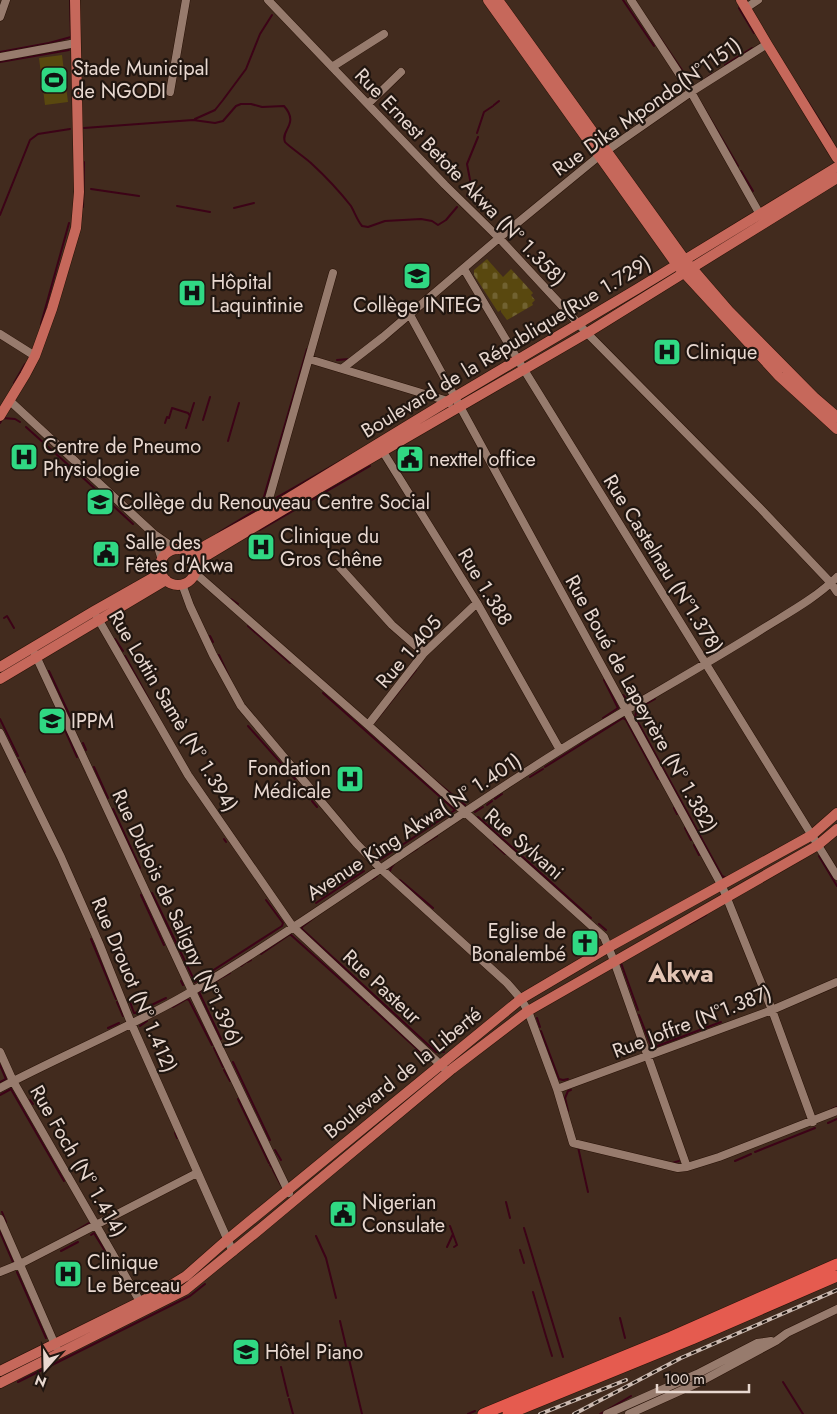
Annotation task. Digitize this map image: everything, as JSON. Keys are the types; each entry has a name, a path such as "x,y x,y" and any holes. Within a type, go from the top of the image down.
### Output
{"highway":[{"path":"483,1414 671,1337 837,1264"},
{"path":"508,1414 692,1339 837,1276"}],"main road":[{"path":"0,416 35,356 52,309 76,228 79,192 75,0"},
{"path":"488,0 685,266 779,376 837,429"},
{"path":"498,0 603,153"},
{"path":"744,4 766,44 837,158"},
{"name":"Boulevard de la République(Rue 1.729)","path":"193,558 380,447 451,399 587,333 685,266 762,218 837,167"},
{"name":"Boulevard de la République(Rue 1.729)","path":"762,218 837,178"},
{"path":"685,266 768,351 837,417"},
{"name":"Boulevard de la République(Rue 1.729)","path":"380,447 457,409 579,324 685,266"},
{"path":"185,550 193,558 195,573 190,580 182,584 174,584 164,576 162,560 167,553 185,550"},
{"path":"0,679 34,653 164,576"},
{"path":"0,667 34,653"},
{"name":"Boulevard de la Liberté","path":"143,1306 186,1276 228,1239 521,999 609,947 812,835 837,813"},
{"name":"Boulevard de la Liberté","path":"1,1378 143,1306 185,1290 448,1073 528,1011 818,845 837,830"}],"street":[{"path":"0,17 6,0"},
{"path":"170,92 186,0"},
{"name":"Rue Ernest Betote Akwa (N° 1.358)","path":"268,0 445,185 499,238 587,333 760,508 831,583 837,592"},
{"path":"631,0 691,92 762,218"},
{"path":"744,4 758,0"},
{"path":"332,67 384,34"},
{"path":"0,57 76,43"},
{"name":"Rue Dika Mpondo(N°1151)","path":"343,368 363,354 499,238 603,153 691,92 766,44"},
{"path":"368,104 401,72"},
{"name":"Rue Castelnau (N°1.378)","path":"464,269 520,365 837,876"},
{"path":"266,516 333,273"},
{"path":"410,315 451,399"},
{"path":"0,334 35,356"},
{"path":"309,359 451,399"},
{"name":"Rue Boué de Lapeyrère (N° 1.382)","path":"451,399 626,710 722,886 772,1010 812,1122"},
{"path":"10,401 154,534 177,550"},
{"name":"Rue 1.388","path":"380,447 476,603 560,750"},
{"path":"154,534 162,560"},
{"path":"337,564 392,625 424,654"},
{"name":"Rue Sylvani","path":"195,573 604,937 687,1167"},
{"name":"Avenue King Akwa( N° 1.401)","path":"0,1088 192,991 293,927 560,750 706,664 803,603 837,577"},
{"path":"182,584 213,655 241,706 349,835 380,868 468,947 521,999 528,1011 557,1089 573,1143 667,1167 687,1167 812,1122 837,1111"},
{"name":"Rue 1.405","path":"368,725 424,654 476,603"},
{"name":"Rue Lottin Samè (N° 1.394)","path":"96,615 188,775 293,927"},
{"name":"Rue Dubois de Saligny (N°1.396)","path":"34,653 192,991 293,1201"},
{"name":"Rue Drouot (N° 1.412)","path":"0,733 61,857 99,943 131,1023 233,1252"},
{"name":"Rue Pasteur","path":"293,927 441,1064 448,1073"},
{"name":"Rue Joffre (N°1.387)","path":"557,1089 772,1010 837,982"},
{"name":"Rue Foch (N° 1.414)","path":"0,1052 13,1081 143,1306"},
{"path":"0,1272 20,1264 197,1173"},
{"path":"0,1219 56,1349"},
{"path":"629,1414 669,1397 758,1346 776,1341 787,1333 837,1310"},
{"path":"607,1414 731,1360"}],"green space":[{"name":"Stade Municipal de NGODI","path":"62,55 68,102 45,105 39,58"},
{"path":"487,259 503,277 511,269 533,293 531,295 535,300 532,303 533,305 507,320 501,310 498,312 474,275 474,270"}],"waterway":[{"path":"0,52 71,37 70,0"},
{"path":"623,0 654,46"},
{"path":"739,8 754,33"},
{"path":"195,119 215,110 246,69 260,34 272,15"},
{"path":"652,26 692,85"},
{"path":"725,65 752,48"},
{"path":"0,62 69,50"},
{"path":"704,80 712,74"},
{"path":"798,86 830,137"},
{"path":"494,105 499,101"},
{"path":"701,103 738,166"},
{"path":"84,128 193,120 215,123 223,121 236,106 241,104 262,107 284,106 290,118 284,138 285,142 332,184 351,206 362,226 368,227 385,221 421,219 432,221 438,225 446,220 457,207"},
{"path":"477,133 484,112 493,106"},
{"path":"0,215 30,140 38,134 70,129"},
{"path":"467,196 471,185 467,164 478,137"},
{"path":"83,207 84,162"},
{"path":"741,171 753,191"},
{"path":"91,189 139,196"},
{"path":"234,208 254,203"},
{"path":"177,206 210,212"},
{"path":"41,324 69,223"},
{"path":"261,507 307,349"},
{"path":"337,360 349,359"},
{"path":"14,383 25,364"},
{"path":"203,420 210,397"},
{"path":"186,428 194,403"},
{"path":"228,441 239,403"},
{"path":"165,423 167,417 169,418 172,408 188,413 190,416"},
{"path":"0,423 3,418 15,419 20,422"},
{"path":"26,427 75,471"},
{"path":"274,499 344,459"},
{"path":"260,530 370,466"},
{"path":"80,475 106,499"},
{"path":"109,502 133,524"},
{"path":"218,533 261,507"},
{"path":"191,546 199,543"},
{"path":"231,599 238,604"},
{"path":"4,618 7,616 14,628"},
{"path":"248,626 290,663"},
{"path":"210,636 213,642"},
{"path":"115,639 123,651"},
{"path":"219,655 230,679"},
{"path":"125,656 158,716"},
{"path":"374,723 416,670"},
{"path":"49,671 76,729"},
{"path":"603,718 618,708 604,680"},
{"path":"323,693 455,810 378,861"},
{"path":"623,695 628,701"},
{"path":"655,699 637,709 635,717 722,876 726,878"},
{"path":"545,767 623,718 626,720 658,779"},
{"path":"0,719 18,756"},
{"path":"61,721 77,757"},
{"path":"248,726 295,779"},
{"path":"83,743 86,750"},
{"path":"19,760 25,772"},
{"path":"418,764 427,773"},
{"path":"94,767 108,798"},
{"path":"530,777 543,769"},
{"path":"432,778 465,805"},
{"path":"495,799 502,794"},
{"path":"312,801 317,807"},
{"path":"487,805 492,801"},
{"path":"475,812 483,807"},
{"path":"674,808 677,814"},
{"path":"113,809 140,868"},
{"path":"478,817 591,918"},
{"path":"685,828 691,840"},
{"path":"424,844 437,836"},
{"path":"494,844 505,854"},
{"path":"694,845 699,855"},
{"path":"405,856 417,849"},
{"path":"819,856 837,886"},
{"path":"390,871 395,863"},
{"path":"316,903 364,871"},
{"path":"373,879 377,876"},
{"path":"400,880 433,908"},
{"path":"152,893 195,982 282,926 283,923 266,900"},
{"path":"141,895 164,945"},
{"path":"690,924 706,915"},
{"path":"315,917 302,929 436,1052 444,1052"},
{"path":"599,924 606,930"},
{"path":"261,954 291,935 369,1005"},
{"path":"91,939 116,999"},
{"path":"247,962 251,960"},
{"path":"241,966 245,963"},
{"path":"621,963 638,1010"},
{"path":"223,977 230,973"},
{"path":"221,978 199,992 221,1039"},
{"path":"181,981 183,985"},
{"path":"135,1013 166,998"},
{"path":"173,1007 187,999 189,1000 212,1045"},
{"path":"117,1002 123,1016"},
{"path":"130,1002 134,1013"},
{"path":"371,1007 427,1058"},
{"path":"639,1015 652,1048 721,1022"},
{"path":"537,1018 540,1027"},
{"path":"140,1026 147,1021"},
{"path":"108,1028 119,1023"},
{"path":"541,1031 559,1079 568,1079"},
{"path":"214,1048 223,1067"},
{"path":"233,1062 270,1140"},
{"path":"0,1065 6,1079 0,1082"},
{"path":"224,1070 230,1081"},
{"path":"0,1095 11,1089 64,1181"},
{"path":"568,1111 565,1098 568,1091 571,1090"},
{"path":"238,1099 269,1163"},
{"path":"30,1100 33,1104"},
{"path":"832,1109 837,1107"},
{"path":"828,1123 837,1119"},
{"path":"755,1152 815,1128"},
{"path":"175,1133 177,1138"},
{"path":"578,1147 588,1192"},
{"path":"275,1150 281,1160"},
{"path":"735,1161 751,1154"},
{"path":"672,1163 679,1161"},
{"path":"270,1165 273,1169"},
{"path":"273,1170 281,1185"},
{"path":"506,1202 510,1218"},
{"path":"2,1212 6,1222"},
{"path":"72,1233 89,1223"},
{"path":"450,1226 457,1245 454,1247"},
{"path":"524,1228 563,1357"},
{"path":"0,1232 13,1262"},
{"path":"91,1235 94,1233 108,1256"},
{"path":"447,1247 453,1234"},
{"path":"316,1236 326,1258 336,1298"},
{"path":"61,1251 78,1242"},
{"path":"520,1250 524,1263"},
{"path":"112,1262 114,1267"},
{"path":"17,1272 46,1338"},
{"path":"18,1382 190,1296 205,1284"},
{"path":"533,1292 545,1333"},
{"path":"620,1318 625,1338"},
{"path":"340,1321 362,1414"},
{"path":"545,1333 552,1356"},
{"path":"281,1367 288,1396"},
{"path":"574,1414 643,1378"},
{"path":"783,1382 803,1414"},
{"path":"600,1414 631,1396"},
{"path":"289,1399 293,1414"},
{"path":"468,1414 475,1411"}],"railway":[{"path":"574,1414 681,1358 837,1290"},
{"path":"540,1414 626,1380"}],"place":[{"name":"Stade Municipal de NGODI","path":"54,80"},
{"name":"Collège INTEG","path":"417,276"},
{"name":"Hôpital Laquintinie","path":"192,293"},
{"name":"Clinique","path":"667,352"},
{"name":"Centre de Pneumo Physiologie","path":"24,457"},
{"name":"nexttel office","path":"410,459"},
{"name":"Collège du Renouveau Centre Social","path":"100,502"},
{"name":"Clinique du Gros Chêne","path":"261,547"},
{"name":"Salle des Fêtes d'Akwa","path":"106,554"},
{"name":"IPPM","path":"52,721"},
{"name":"Fondation Médicale","path":"350,779"},
{"name":"Eglise de Bonalembé","path":"585,943"},
{"name":"Nigerian Consulate","path":"343,1214"},
{"name":"Clinique Le Berceau","path":"68,1274"},
{"name":"Hôtel Piano","path":"246,1352"}],"district":[{"name":"Akwa","path":"681,973"}]}
